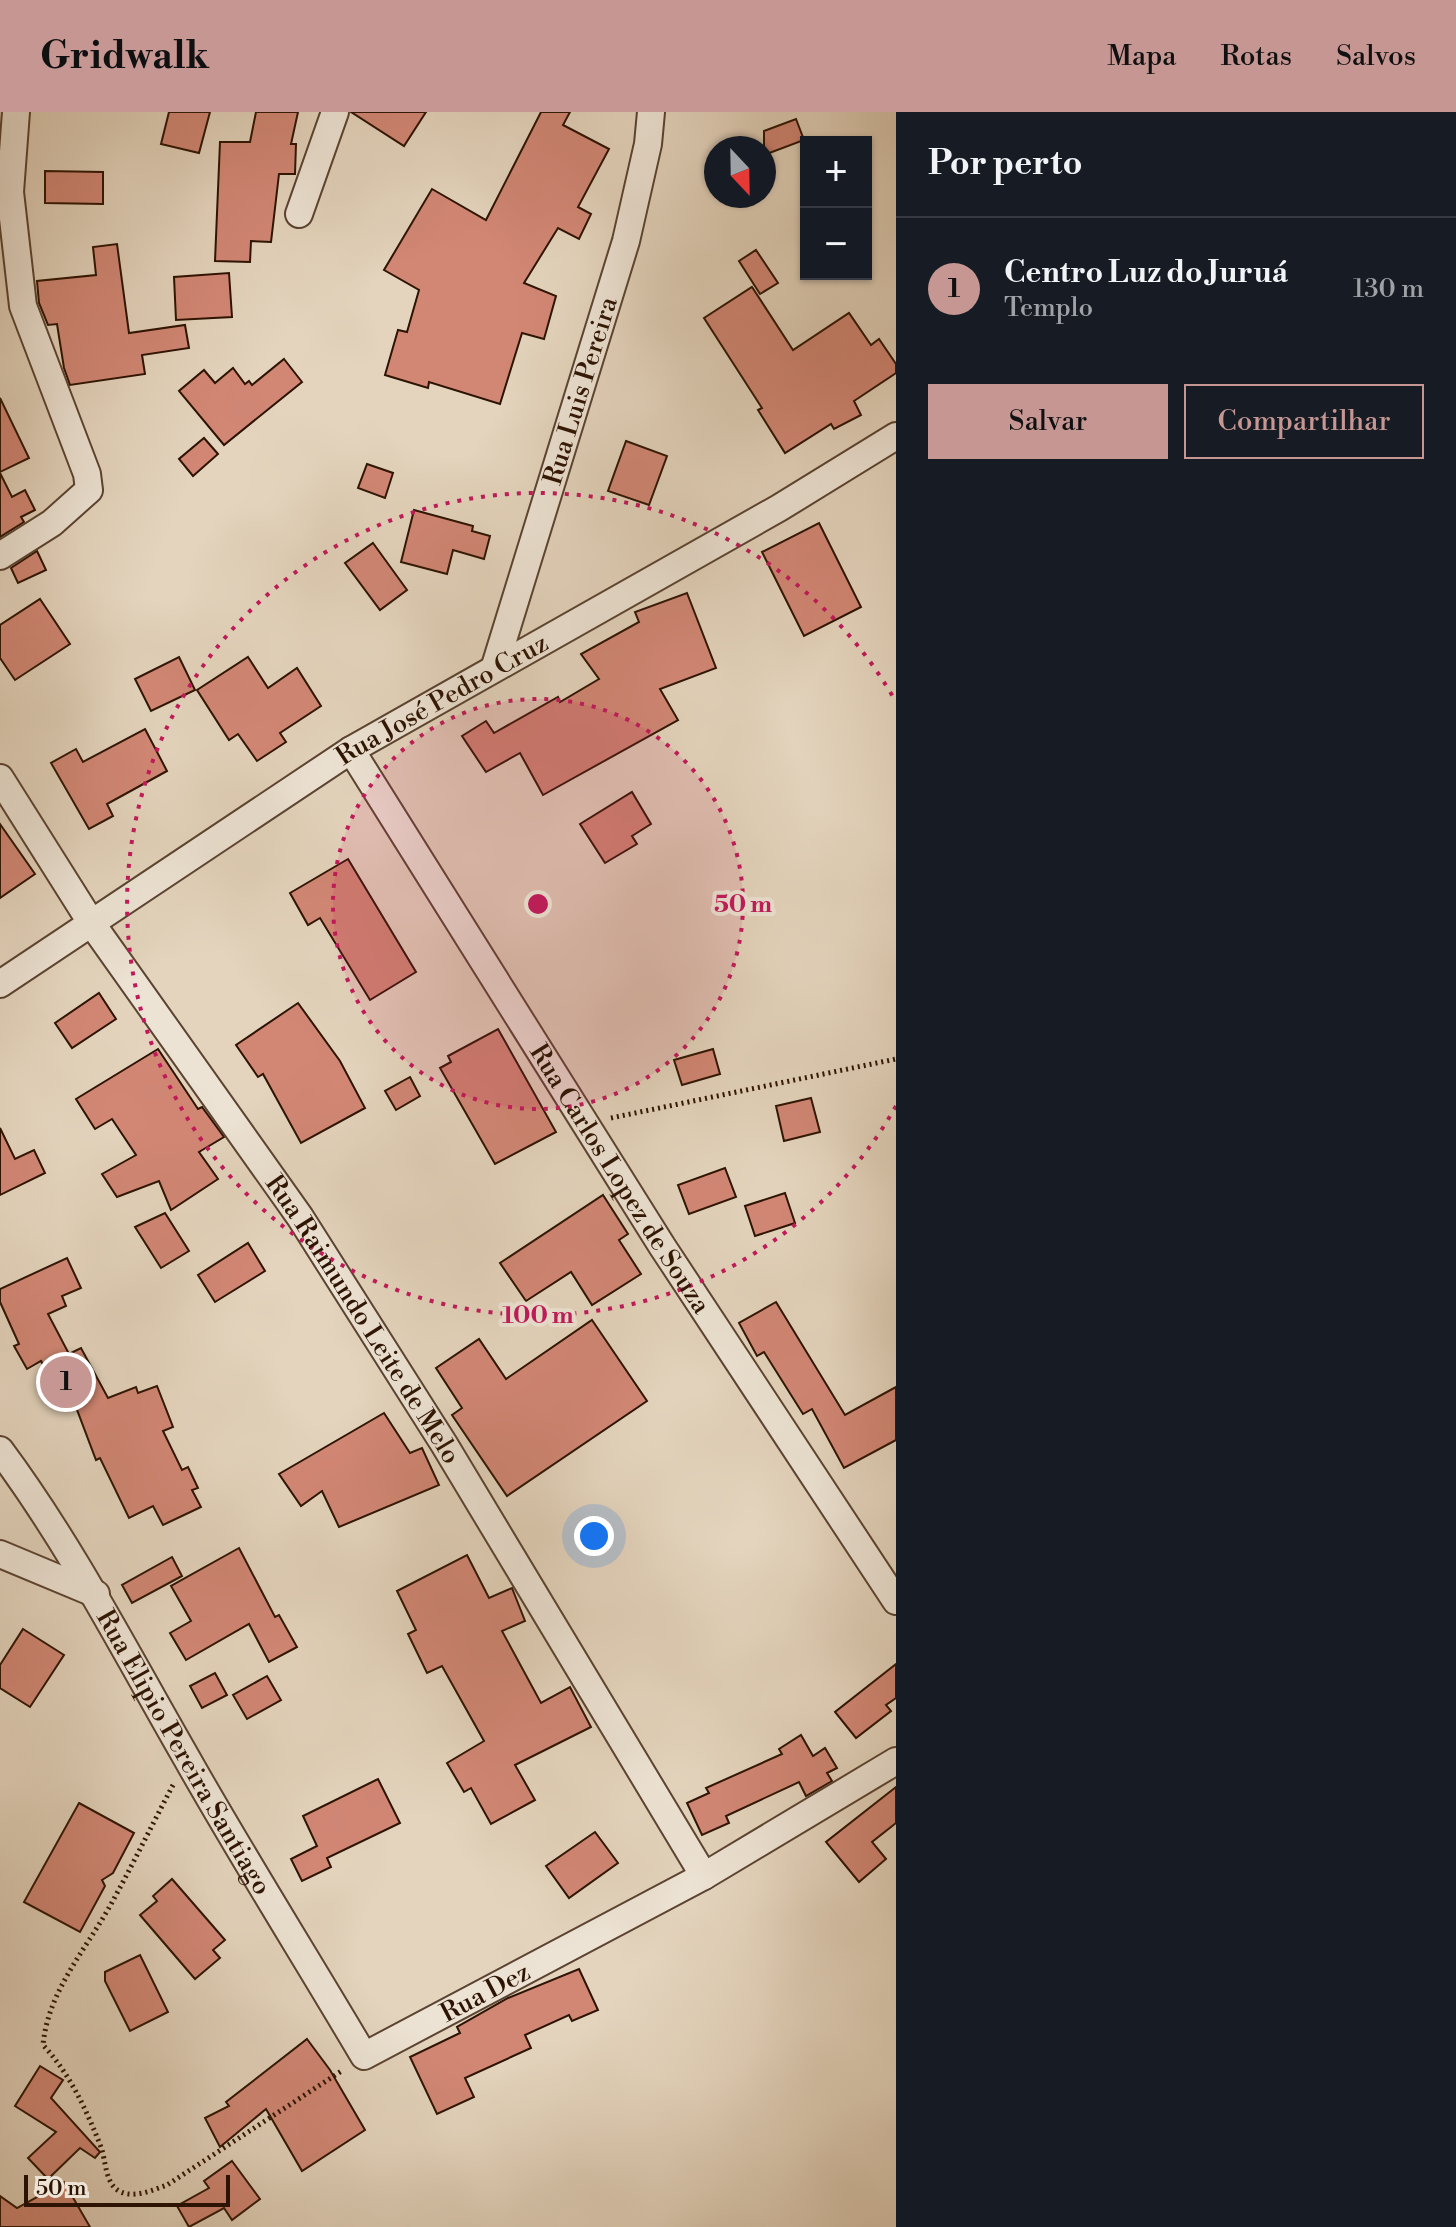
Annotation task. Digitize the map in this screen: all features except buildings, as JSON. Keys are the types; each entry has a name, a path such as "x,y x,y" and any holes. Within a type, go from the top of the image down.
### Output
{"street":[{"path":"0,556 52,523 89,490 87,474 23,306 10,192 16,112"},
{"path":"299,214 335,112"},
{"name":"Rua Luis Pereira","path":"495,666 626,241 648,144 651,112"},
{"name":"Rua José Pedro Cruz","path":"0,984 351,750 779,508 896,436"},
{"name":"Rua Carlos Lopez de Souza","path":"351,750 662,1246 896,1601"},
{"name":"Rua Raimundo Leite de Melo","path":"0,778 92,924 300,1217 444,1444 704,1876"},
{"name":"Rua Elipio Pereira Santiago","path":"0,1450 44,1510 96,1594 187,1759 364,2056"},
{"path":"0,1554 96,1594"},
{"name":"Rua Dez","path":"364,2056 704,1876 896,1761"}],"path":[{"path":"587,1123 896,1059"},
{"path":"187,1759 109,1907 54,1997 45,2022 43,2045 66,2070 101,2148 111,2185 122,2193 155,2189 198,2167 364,2056"}],"place":[{"name":"Centro Luz do Juruá","path":"66,1382"}]}
